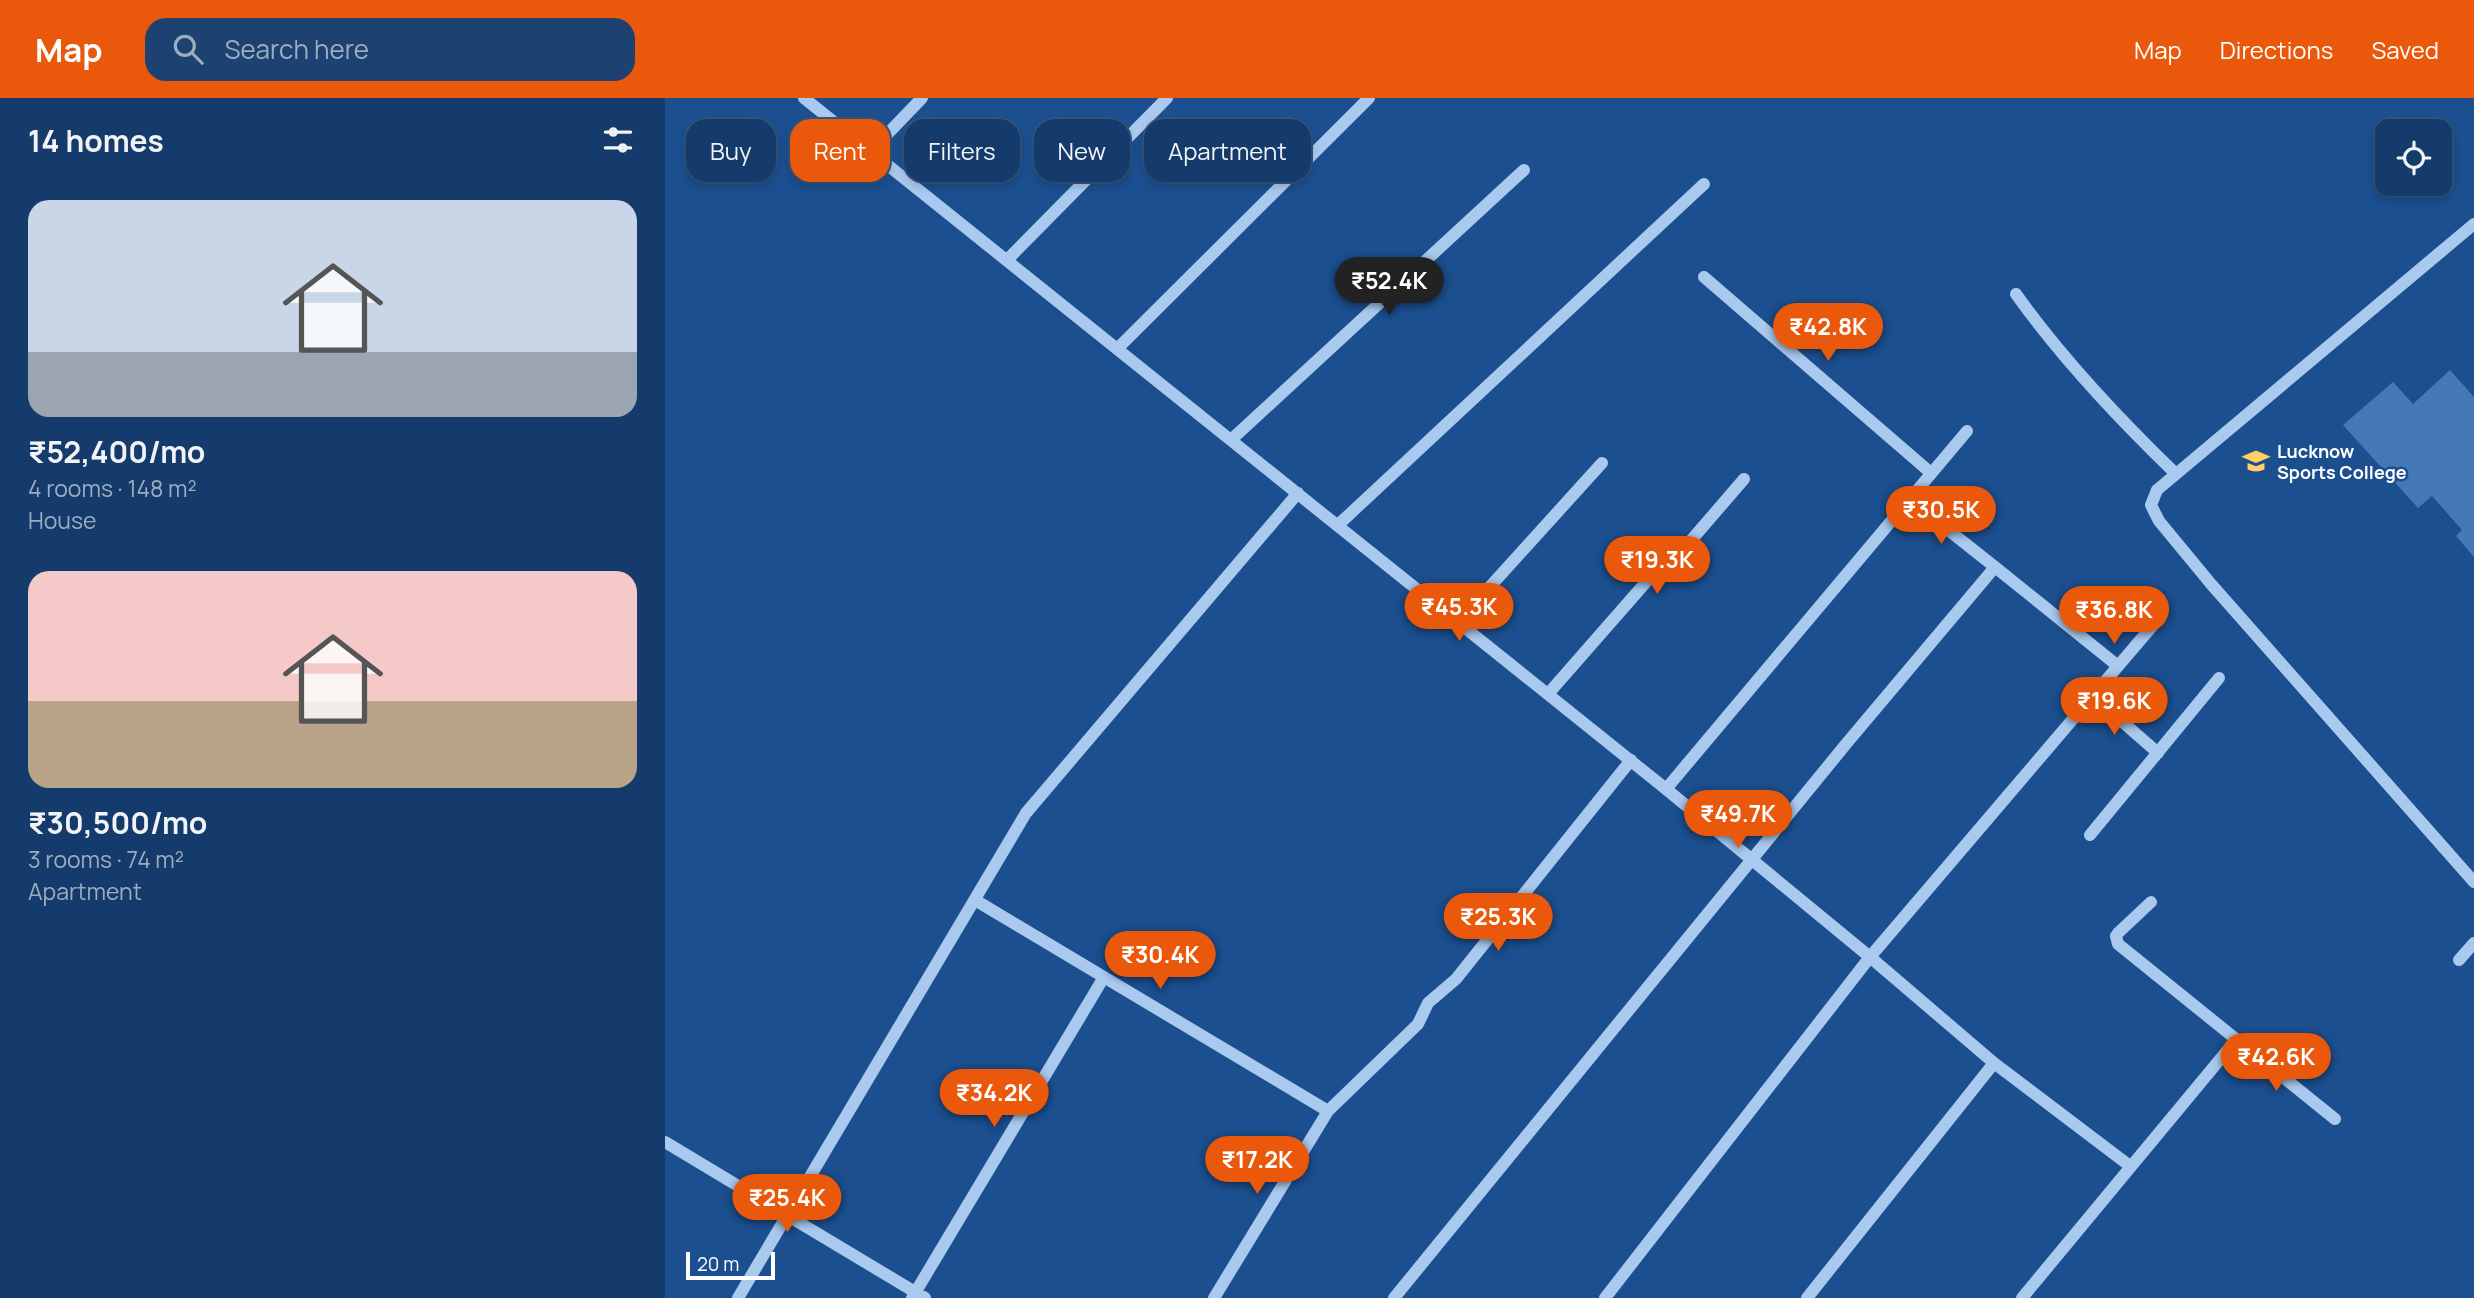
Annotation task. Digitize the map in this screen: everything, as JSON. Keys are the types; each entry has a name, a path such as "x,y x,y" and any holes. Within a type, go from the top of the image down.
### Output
{"street":[{"path":"804,98 831,119"},
{"path":"890,131 922,98"},
{"path":"1007,260 1167,98"},
{"path":"1118,348 1369,98"},
{"path":"890,166 1666,789 1994,1063 2130,1166"},
{"path":"1232,439 1524,170"},
{"path":"1338,525 1704,184"},
{"path":"2474,224 2157,490 2151,505 2158,521 2211,584 2474,882"},
{"path":"1704,277 1931,473"},
{"path":"2016,294 2042,330 2117,417 2176,474"},
{"path":"1666,789 1967,431"},
{"path":"1458,622 1602,463"},
{"path":"1548,694 1654,573 1675,559 1744,479"},
{"path":"738,1298 1026,813 1298,494"},
{"path":"1909,499 2119,666"},
{"path":"1394,1298 1995,567"},
{"path":"1605,1298 1870,957 2160,617"},
{"path":"2090,835 2219,677"},
{"path":"2093,696 2158,753"},
{"path":"1214,1298 1328,1111 1418,1024 1428,1003 1456,979 1630,761"},
{"path":"975,900 1328,1111"},
{"path":"2151,902 2118,933 2117,941 2335,1119"},
{"path":"2459,960 2474,943"},
{"path":"665,1142 918,1296 1104,977"},
{"path":"2022,1298 2236,1040"},
{"path":"1807,1298 1994,1063"}],"building":[{"path":"2450,370 2474,397 2474,557 2456,536 2462,530 2432,496 2418,508 2343,425 2393,382 2413,404"}],"place":[{"name":"Lucknow Sports College","path":"2256,461"}]}
